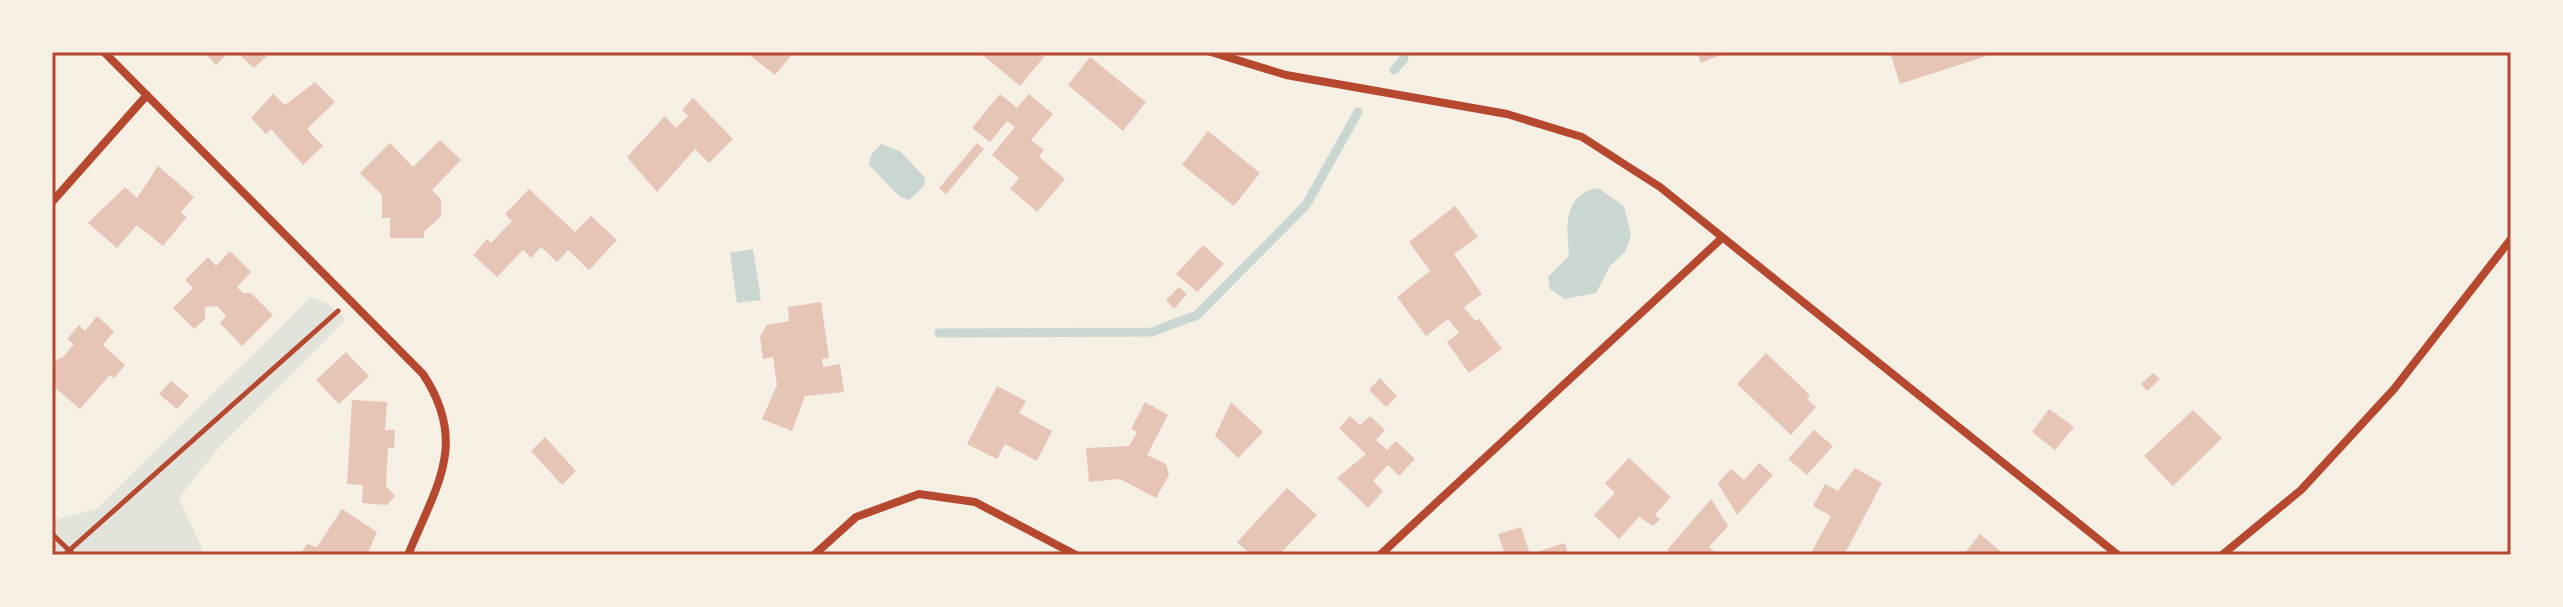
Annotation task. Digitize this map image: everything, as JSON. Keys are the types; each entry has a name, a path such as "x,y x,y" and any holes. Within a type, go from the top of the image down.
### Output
{"street":[{"path":"104,52 423,374 438,397 447,425 448,446 442,471 408,555"},
{"path":"1211,52 1286,75 1507,114 1582,137 1660,187 2118,555"},
{"path":"52,202 147,95"},
{"path":"1380,555 1722,238"},
{"path":"2222,555 2301,490 2384,401 2511,239"},
{"path":"814,555 856,517 919,494 975,502 1076,555"}],"path":[{"path":"64,555 270,375 348,301"},
{"path":"52,534 74,555"}],"shaded area":[{"path":"881,144 901,152 925,178 924,186 909,200 900,197 869,165 871,155"},
{"path":"1598,188 1624,206 1631,235 1625,252 1610,266 1596,293 1565,299 1550,289 1548,277 1569,256 1568,224 1572,205 1578,197"},
{"path":"753,249 761,300 737,303 730,253"},
{"path":"311,297 327,303 346,319 217,450 179,498 205,555 52,555 52,521 96,509"}],"building":[{"path":"204,52 229,52 216,65"},
{"path":"245,52 271,52 254,68 241,56"},
{"path":"745,52 794,52 775,75"},
{"path":"979,52 1038,52 1044,57 1020,86"},
{"path":"1697,52 1728,52 1701,63"},
{"path":"1890,52 1996,52 1996,53 1900,84"},
{"path":"1090,57 1146,102 1123,131 1068,85"},
{"path":"315,82 335,102 307,129 323,146 303,165 271,129 266,134 251,118 273,94 285,105"},
{"path":"1000,94 1017,108 1029,94 1053,114 1031,140 1044,150 1039,157 1065,179 1037,212 1010,189 1019,178 992,155 1015,127 1007,121 990,142 972,128"},
{"path":"693,98 733,139 709,163 695,149 657,192 627,157 665,116 676,128 688,116 682,110"},
{"path":"1208,131 1260,173 1234,206 1182,165"},
{"path":"440,140 461,160 432,190 441,199 441,216 424,232 424,238 390,238 390,218 382,218 382,195 360,173 390,143 413,167"},
{"path":"977,143 984,149 946,194 939,188"},
{"path":"158,166 194,197 181,212 187,217 163,246 137,225 117,248 88,223 125,187 137,198"},
{"path":"529,189 575,232 591,216 617,240 589,270 568,250 557,262 541,247 531,258 523,250 497,277 473,255 487,239 491,243 512,221 505,214"},
{"path":"1455,206 1478,237 1454,254 1482,294 1464,307 1475,321 1479,319 1502,349 1469,373 1447,342 1459,333 1448,319 1426,336 1397,297 1430,271 1409,242"},
{"path":"1203,245 1224,264 1197,292 1176,274"},
{"path":"230,251 251,272 237,287 243,293 251,293 273,315 242,346 220,323 226,316 217,306 205,307 205,319 194,329 173,308 193,288 185,280 208,257 216,266"},
{"path":"1179,287 1187,294 1174,309 1166,300"},
{"path":"821,302 829,358 822,359 823,367 840,364 844,392 805,396 792,431 762,419 777,385 773,357 763,359 760,336 767,325 789,321 788,307"},
{"path":"97,316 114,331 103,345 125,365 114,378 110,375 80,409 52,385 52,362 63,357 74,344 67,339 79,325 85,331"},
{"path":"346,352 369,376 339,404 316,380"},
{"path":"1766,353 1810,395 1807,399 1816,407 1791,435 1737,384"},
{"path":"2153,373 2160,379 2147,391 2141,384"},
{"path":"1380,378 1397,396 1386,407 1369,390"},
{"path":"171,381 189,396 177,409 159,394"},
{"path":"997,386 1026,401 1019,413 1052,431 1037,461 1005,444 997,459 967,444"},
{"path":"352,400 387,402 385,430 395,430 394,448 388,448 386,486 395,496 387,505 362,503 363,485 347,484"},
{"path":"1145,402 1168,415 1147,455 1166,464 1169,475 1156,498 1120,479 1089,482 1086,448 1129,446 1137,432 1131,429"},
{"path":"1231,402 1263,432 1238,458 1215,436"},
{"path":"2049,409 2074,427 2055,450 2032,432"},
{"path":"2193,410 2222,438 2173,486 2144,456"},
{"path":"1350,416 1360,425 1370,416 1385,430 1376,440 1387,450 1396,441 1415,459 1399,476 1388,465 1373,481 1383,491 1368,508 1337,478 1366,454 1339,428"},
{"path":"1814,430 1833,446 1807,475 1788,459"},
{"path":"545,437 576,471 562,485 531,451"},
{"path":"1629,458 1671,497 1655,515 1660,519 1653,526 1639,517 1619,539 1594,515 1615,493 1605,483"},
{"path":"1759,463 1773,475 1737,515 1718,483 1731,469 1744,480"},
{"path":"1855,468 1882,483 1844,555 1814,555 1811,553 1831,516 1813,506 1825,484 1838,491"},
{"path":"1287,488 1317,515 1279,555 1251,555 1237,542"},
{"path":"1711,499 1728,526 1709,547 1718,555 1673,555 1667,550"},
{"path":"342,509 377,532 367,555 300,555 307,544 317,547"},
{"path":"1521,527 1530,554 1565,543 1568,555 1505,555 1498,534"},
{"path":"1980,534 2005,555 1963,555"}],"waterway":[{"path":"1394,70 1404,59 1403,52"},
{"path":"939,333 1152,332 1197,315 1306,205 1358,112"}]}
